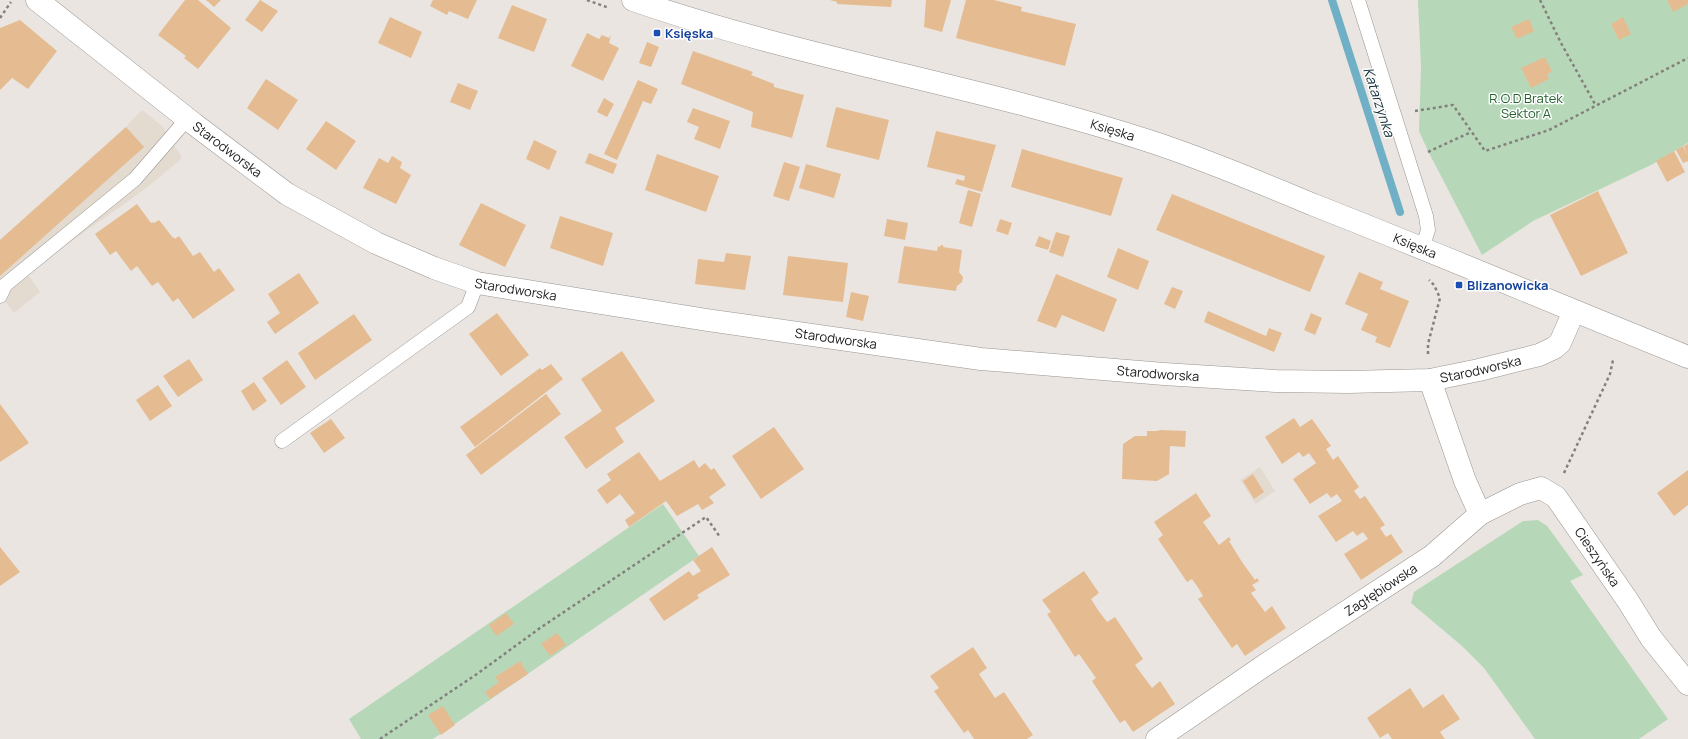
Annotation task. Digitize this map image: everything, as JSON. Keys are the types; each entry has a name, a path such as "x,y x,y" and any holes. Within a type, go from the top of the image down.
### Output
{"street":[{"name":"Starodworska","path":"37,0 240,160 288,194 376,242 434,268 477,283 707,320 981,359 1164,374 1276,381 1348,382 1430,380 1479,370 1548,352 1560,343 1574,311"},
{"name":"Księska","path":"633,0 671,13 788,47 1006,99 1154,142 1474,268 1574,311"},
{"path":"1574,311 1688,357"},
{"path":"1430,380 1465,481 1480,514 1520,494 1541,488 1553,495"},
{"name":"Cieszyńska","path":"1553,495 1556,497 1651,638 1688,684"},
{"name":"Zagłębiowska","path":"1157,739 1259,669 1432,556 1480,514"}],"lane":[{"path":"1358,0 1426,216 1428,230 1422,248"},
{"path":"0,296 5,285 135,179 187,119"},
{"path":"282,441 468,307 477,283"}],"path":[{"path":"0,18 13,0"},
{"path":"587,0 610,8"},
{"path":"1540,0 1561,43 1596,106"},
{"path":"1394,116 1421,109 1453,105 1485,151 1549,130 1688,58"},
{"path":"1409,160 1470,132"},
{"path":"1429,280 1440,298 1428,344 1427,369 1430,380"},
{"path":"1553,495 1610,374 1613,360"},
{"path":"380,739 477,674 540,628 706,517 720,537"}],"shaded area":[{"path":"142,110 163,127 182,158 145,189 27,273 40,292 14,313 0,295 0,240 126,127"},
{"path":"1260,467 1275,491 1256,504 1240,480"}],"green space":[{"name":"R.O.D Bratek Sektor A","path":"1418,0 1688,0 1688,143 1653,164 1533,221 1482,255 1419,131 1421,67"},
{"path":"663,504 699,556 433,739 361,739 349,719"},
{"path":"1538,520 1547,526 1583,575 1570,581 1668,719 1639,739 1535,739 1484,668 1462,646 1411,603 1414,592 1523,521"}],"building":[{"path":"185,0 198,0 231,28 198,69 184,58 186,56 158,35"},
{"path":"206,0 221,0 214,7"},
{"path":"260,0 278,11 262,32 245,20"},
{"path":"433,0 477,0 468,19 449,11 447,15 430,6"},
{"path":"830,0 892,0 891,7 837,4 837,2"},
{"path":"926,0 951,0 942,32 924,27"},
{"path":"966,0 994,0 1022,7 1021,11 1076,24 1065,66 956,38"},
{"path":"1667,0 1688,0 1688,4 1673,12"},
{"path":"512,5 547,19 534,52 498,38"},
{"path":"390,17 422,32 411,58 378,43"},
{"path":"1623,17 1631,34 1619,40 1611,24"},
{"path":"1529,19 1534,31 1517,39 1511,27"},
{"path":"20,20 57,51 28,89 12,78 0,90 0,28"},
{"path":"587,33 599,39 602,35 609,38 611,35 609,43 619,48 603,81 571,66"},
{"path":"647,42 659,47 651,67 639,63"},
{"path":"693,51 753,72 751,75 774,84 774,87 804,95 792,138 751,127 753,112 681,84"},
{"path":"1545,57 1552,72 1547,74 1549,79 1531,88 1521,68"},
{"path":"266,79 298,100 278,130 247,108"},
{"path":"638,80 658,89 651,104 643,101 617,160 604,154"},
{"path":"458,83 478,91 470,110 450,102"},
{"path":"604,98 614,104 607,117 597,112"},
{"path":"836,107 889,120 879,160 826,147"},
{"path":"693,108 730,121 720,149 694,139 699,127 687,122"},
{"path":"326,121 356,141 336,170 306,149"},
{"path":"126,127 144,147 0,276 0,240"},
{"path":"936,131 996,145 982,192 955,184 957,179 964,181 965,176 927,167"},
{"path":"534,140 557,151 549,170 526,159"},
{"path":"1688,144 1688,161 1683,163 1676,150 1683,146 1687,154 1684,146"},
{"path":"1022,149 1123,178 1111,216 1011,187"},
{"path":"1674,151 1685,172 1667,182 1656,161"},
{"path":"589,153 617,164 613,174 585,163"},
{"path":"657,154 719,176 706,212 645,190"},
{"path":"392,156 402,162 400,168 411,175 396,204 363,188 379,158 388,163"},
{"path":"784,162 800,167 789,201 773,196"},
{"path":"806,164 841,174 834,198 799,188"},
{"path":"968,190 981,194 972,227 959,223"},
{"path":"1598,191 1628,253 1581,276 1550,215"},
{"path":"1172,194 1325,256 1310,292 1156,230"},
{"path":"481,203 526,225 505,267 459,245"},
{"path":"137,204 151,223 159,220 173,238 174,237 175,239 179,236 193,256 200,252 214,272 219,268 235,290 193,319 178,298 173,302 158,282 152,286 137,266 131,271 116,251 110,255 95,234"},
{"path":"560,216 613,233 603,266 550,248"},
{"path":"887,219 908,223 905,240 884,236"},
{"path":"1000,219 1012,223 1008,235 996,231"},
{"path":"1056,232 1070,236 1063,257 1049,252"},
{"path":"1039,236 1051,241 1048,250 1035,246"},
{"path":"943,245 943,247 962,250 959,272 963,277 962,282 957,286 956,291 898,283 904,246 937,251 938,246 940,247"},
{"path":"1118,248 1149,261 1138,290 1107,277"},
{"path":"726,253 751,256 745,290 695,284 698,259 724,262"},
{"path":"788,256 848,263 843,302 783,295"},
{"path":"1359,272 1383,282 1380,289 1409,301 1390,348 1375,342 1377,337 1361,330 1368,314 1345,304"},
{"path":"299,273 319,303 275,334 267,322 280,313 268,294"},
{"path":"1056,274 1117,299 1104,332 1062,315 1056,328 1037,321"},
{"path":"1172,287 1183,291 1175,309 1164,304"},
{"path":"851,292 869,296 863,321 846,317"},
{"path":"1208,311 1266,336 1269,328 1282,333 1274,352 1204,322"},
{"path":"497,313 529,355 501,376 469,334"},
{"path":"1311,313 1322,318 1315,335 1304,330"},
{"path":"354,314 372,340 315,380 298,353"},
{"path":"622,351 655,401 615,428 624,442 586,469 564,437 602,411 581,379"},
{"path":"189,359 203,380 178,397 163,376"},
{"path":"287,360 306,387 281,405 262,378"},
{"path":"551,364 563,379 475,447 460,427 540,368 542,370"},
{"path":"254,382 267,401 253,411 241,391"},
{"path":"158,385 172,406 150,421 136,400"},
{"path":"546,394 561,414 481,475 466,455"},
{"path":"0,404 29,443 0,462"},
{"path":"1294,418 1300,427 1312,419 1331,446 1326,449 1333,460 1338,456 1359,487 1354,491 1360,499 1365,496 1385,525 1380,528 1386,537 1391,534 1403,552 1361,580 1344,554 1368,539 1363,532 1357,536 1353,531 1336,542 1318,516 1342,501 1337,494 1331,498 1327,493 1310,504 1293,479 1316,463 1309,453 1303,457 1299,452 1282,464 1265,437"},
{"path":"331,419 345,438 324,453 310,433"},
{"path":"774,427 804,469 761,499 732,456"},
{"path":"1147,431 1186,431 1185,447 1170,446 1169,474 1157,481 1122,479 1123,444 1135,436 1147,436"},
{"path":"639,452 660,481 694,460 699,468 705,463 711,470 714,468 726,485 709,497 714,503 702,510 698,504 677,516 666,501 629,527 625,520 635,513 620,494 607,504 597,490 611,480 607,474"},
{"path":"1688,470 1688,505 1674,516 1657,493"},
{"path":"1253,474 1264,492 1254,499 1243,481"},
{"path":"1196,493 1211,516 1203,522 1219,545 1229,537 1231,540 1229,541 1242,562 1255,580 1257,578 1259,581 1252,585 1256,590 1251,593 1265,612 1272,606 1286,628 1245,656 1237,644 1232,648 1198,599 1203,596 1199,589 1192,579 1187,582 1158,539 1163,535 1154,522"},
{"path":"0,547 20,572 0,586"},
{"path":"712,547 730,575 697,595 699,598 664,621 649,599 689,571 693,576 701,571 693,560"},
{"path":"1084,571 1099,593 1091,599 1098,610 1107,622 1115,617 1143,659 1135,665 1152,688 1160,681 1175,704 1133,732 1125,720 1120,723 1092,681 1096,678 1079,654 1075,657 1047,614 1051,612 1042,600"},
{"path":"506,613 514,624 496,636 489,625"},
{"path":"557,633 566,645 550,656 541,644"},
{"path":"973,647 987,668 979,674 995,698 1004,692 1033,735 1027,739 974,739 968,730 964,733 934,691 939,688 930,676"},
{"path":"520,661 528,674 490,699 485,692 499,682 495,677"},
{"path":"1410,688 1423,708 1443,694 1460,719 1440,732 1445,739 1392,739 1388,733 1380,738 1367,718"},
{"path":"443,706 455,725 441,735 428,715"}],"waterway":[{"name":"Katarzynka","path":"1332,0 1400,212"}],"place":[{"name":"Księska","path":"657,33"},
{"name":"Blizanowicka","path":"1459,285"}]}
